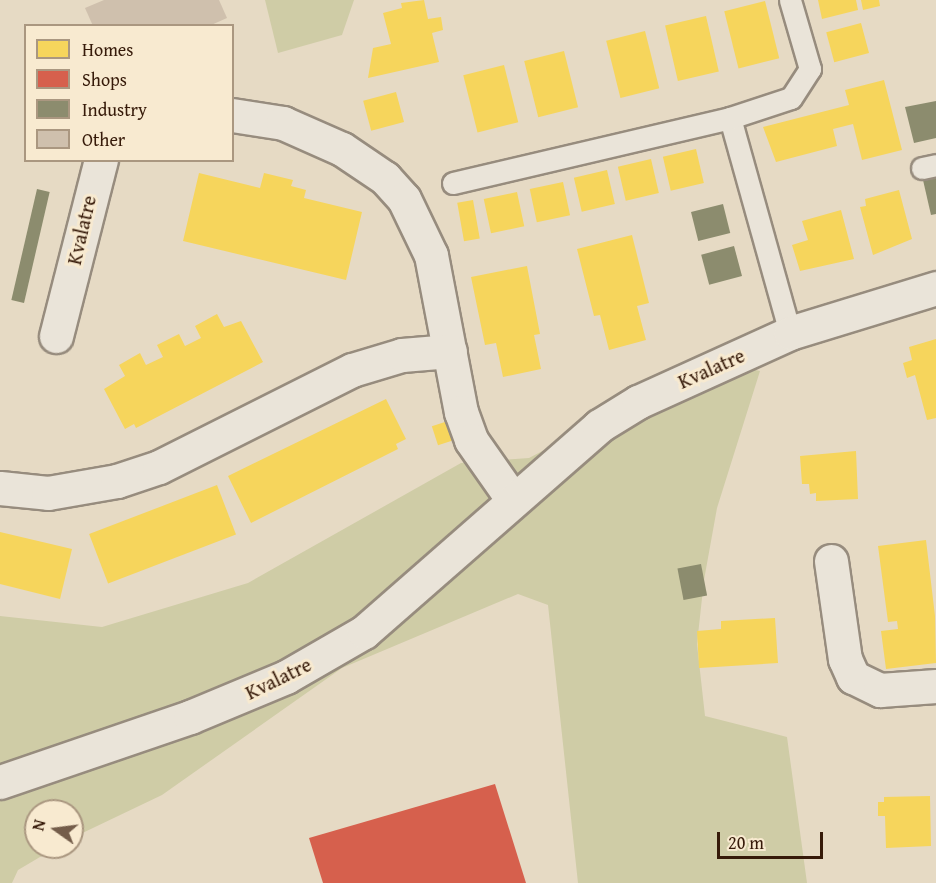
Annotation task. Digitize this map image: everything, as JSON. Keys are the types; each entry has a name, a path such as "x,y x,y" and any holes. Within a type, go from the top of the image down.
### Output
{"street":[{"path":"234,115 283,123 342,148 378,172 404,199 431,255 461,412 471,440 513,500"},
{"name":"Kvalatre","path":"56,336 100,162"},
{"name":"Kvalatre","path":"0,783 190,717 286,677 364,632 599,426 638,402 790,333 936,288"},
{"path":"0,488 48,493 117,481 159,467 352,370 402,356 450,351"},
{"path":"831,561 844,659 854,677 880,690 936,686"}],"lane":[{"path":"453,183 730,118 791,98 810,69 790,0"},
{"path":"730,118 790,333"}],"shaded area":[{"path":"265,0 354,0 342,35 278,53"},
{"path":"728,364 760,371 717,508 704,580 697,644 705,716 787,737 807,883 578,883 548,605 518,594 342,668 162,795 84,832 84,799 24,799 24,859 37,859 18,870 12,883 0,883 0,616 102,627 248,583 461,463 529,458 631,405"}],"building: Homes":[{"path":"424,0 428,19 441,17 443,30 432,33 439,62 368,78 373,48 391,44 383,13 402,8 401,3"},
{"path":"818,0 856,0 858,10 822,19"},
{"path":"861,0 879,0 880,6 863,10"},
{"path":"765,1 779,58 739,68 724,11"},
{"path":"706,16 719,72 678,81 665,25"},
{"path":"861,23 869,53 834,62 826,32"},
{"path":"645,31 659,88 620,98 606,41"},
{"path":"564,51 578,107 538,117 524,61"},
{"path":"504,65 518,122 478,132 463,75"},
{"path":"884,80 902,150 862,160 853,124 833,129 837,146 776,162 763,127 849,105 845,90"},
{"path":"396,92 404,122 371,131 363,101"},
{"path":"696,149 704,183 671,191 663,157"},
{"path":"651,159 659,193 626,201 618,167"},
{"path":"607,170 615,204 582,212 574,178"},
{"path":"199,173 260,188 264,173 293,180 291,186 306,190 304,198 362,212 346,280 183,241"},
{"path":"563,182 570,215 537,222 530,189"},
{"path":"899,190 912,239 873,255 860,207 866,206 865,199"},
{"path":"517,192 524,226 491,233 484,199"},
{"path":"473,200 480,238 464,241 457,203"},
{"path":"841,210 854,259 800,271 792,245 808,240 802,221"},
{"path":"632,235 649,303 637,306 646,340 609,350 600,315 594,316 577,249"},
{"path":"527,266 540,334 534,335 541,369 503,377 496,343 485,345 471,277"},
{"path":"217,314 224,327 241,321 263,362 136,428 134,424 125,429 104,389 125,376 119,365 140,353 146,365 163,357 157,345 179,334 185,346 201,338 195,326"},
{"path":"936,339 936,418 927,420 915,375 907,378 903,363 912,360 909,347"},
{"path":"386,399 406,439 396,444 398,449 251,523 228,476"},
{"path":"448,421 454,440 438,445 432,426"},
{"path":"856,451 858,499 816,501 816,493 810,494 809,484 802,484 800,456"},
{"path":"217,485 236,534 108,584 89,534"},
{"path":"0,532 72,549 60,599 0,584"},
{"path":"926,540 935,616 936,663 886,669 881,631 898,629 897,621 888,622 878,546"},
{"path":"775,618 778,663 699,668 697,631 721,629 721,621"},
{"path":"930,796 931,846 886,848 885,816 878,816 878,802 884,802 884,797"}],"building: Shops":[{"path":"495,784 526,883 323,883 309,838"}],"building: Industry":[{"path":"936,101 936,138 914,143 905,107"},
{"path":"936,177 936,214 931,215 923,180"},
{"path":"37,189 50,192 24,303 11,300"},
{"path":"723,204 730,233 698,241 691,212"},
{"path":"734,246 742,276 709,285 701,255"},
{"path":"701,564 707,595 684,600 677,569"}],"building: Other":[{"path":"104,0 219,0 227,18 214,24 92,24 85,8"}]}
